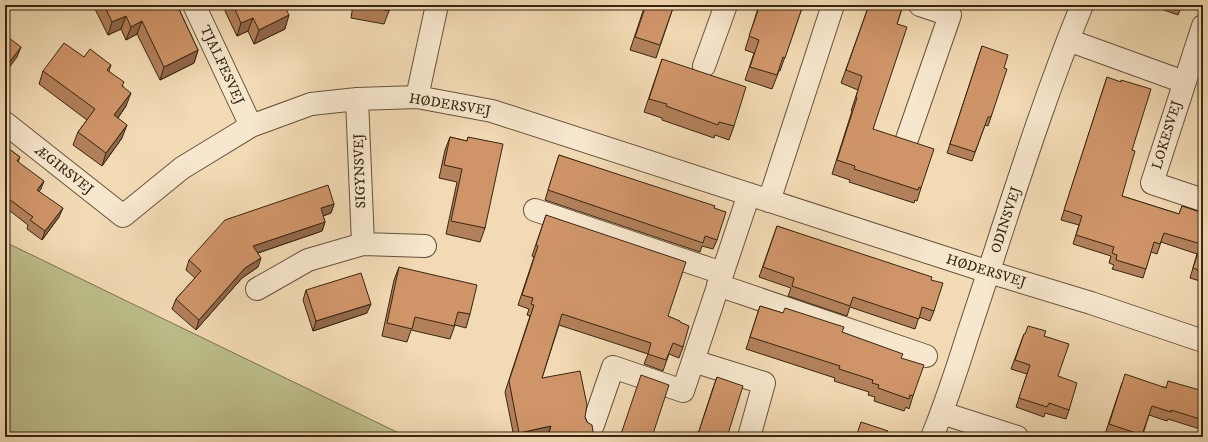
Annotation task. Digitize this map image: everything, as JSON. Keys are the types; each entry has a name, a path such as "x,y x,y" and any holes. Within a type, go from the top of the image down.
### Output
{"street":[{"name":"TJALFESVEJ","path":"194,5 251,126"},
{"path":"417,97 437,5"},
{"path":"704,66 726,5"},
{"path":"769,200 833,5"},
{"path":"907,139 950,16 920,5"},
{"name":"ODINSVEJ","path":"932,437 942,413 1017,184 1068,40 1082,5"},
{"name":"LOKESVEJ","path":"1203,26 1152,183 1203,200"},
{"name":"LOKESVEJ","path":"1068,40 1184,82"},
{"name":"HØDERSVEJ","path":"123,216 182,168 251,126 311,104 357,99 417,97 492,111 989,272 1091,303 1203,341"},
{"name":"SIGYNSVEJ","path":"357,99 363,244"},
{"name":"ÆGIRSVEJ","path":"5,123 123,216"},
{"path":"593,425 613,367 683,391 749,194"},
{"path":"535,210 926,356"},
{"path":"256,289 308,260 363,244 425,246"},
{"path":"693,361 764,383 749,437"},
{"path":"942,413 1017,437"}],"green space":[{"path":"5,242 407,437 5,437"}],"building":[{"path":"104,5 177,5 198,50 164,67 142,21 131,27 126,16 112,22"},
{"path":"233,5 284,5 289,15 259,30 253,18 241,23"},
{"path":"359,5 390,5 389,11"},
{"path":"646,5 674,5 660,45 635,37"},
{"path":"760,5 803,5 785,58 783,57 777,75 750,67 759,40 749,36"},
{"path":"869,5 903,5 897,24 907,27 873,129 934,149 921,188 919,187 918,190 854,169 855,166 837,160 857,98 862,76 846,70"},
{"path":"5,35 21,47 5,68"},
{"path":"64,43 84,57 90,49 111,65 107,70 124,82 122,86 131,93 114,115 127,125 106,153 78,132 95,109 43,71"},
{"path":"982,46 1008,55 1004,68 1007,69 991,117 988,117 975,152 950,144"},
{"path":"662,59 746,87 734,126 719,122 718,125 666,106 667,104 649,99"},
{"path":"1107,77 1151,89 1132,150 1135,151 1122,196 1179,214 1182,206 1203,213 1203,272 1193,268 1201,244 1164,233 1160,244 1154,242 1146,269 1116,260 1117,255 1112,253 1114,247 1076,235 1082,216 1064,210"},
{"path":"450,137 467,141 468,137 503,144 485,228 451,221 462,169 444,165"},
{"path":"5,146 20,157 17,161 44,181 37,190 63,208 45,231 30,220 33,217 5,196"},
{"path":"559,155 715,206 714,208 726,212 717,240 705,236 703,243 548,190"},
{"path":"328,185 334,204 321,208 325,222 253,246 261,258 245,268 199,320 176,299 201,271 189,260 225,220"},
{"path":"546,215 686,262 668,316 689,326 683,347 673,343 666,360 648,354 651,343 562,314 542,378 580,371 587,405 585,417 587,422 592,425 594,437 548,437 551,426 519,433 509,381 534,305 531,304 533,298 522,295 538,246 536,245"},
{"path":"777,226 932,277 931,280 943,283 934,311 922,307 919,319 853,297 850,306 792,286 794,278 763,267"},
{"path":"399,267 477,285 470,314 458,312 454,326 415,317 412,329 387,323"},
{"path":"361,273 371,304 316,321 306,290"},
{"path":"760,306 783,313 785,308 844,327 842,332 903,354 901,358 924,365 913,396 910,395 909,399 878,388 879,385 872,383 873,380 839,369 840,366 750,337"},
{"path":"1028,326 1046,331 1044,336 1069,344 1058,376 1077,383 1069,410 1049,403 1047,407 1019,398 1030,365 1015,360"},
{"path":"1125,374 1166,388 1168,381 1203,391 1203,420 1152,406 1142,435 1109,424"},
{"path":"641,375 669,385 652,437 620,437"},
{"path":"717,377 743,386 727,437 697,437"},
{"path":"861,422 888,431 886,437 856,437"}]}
